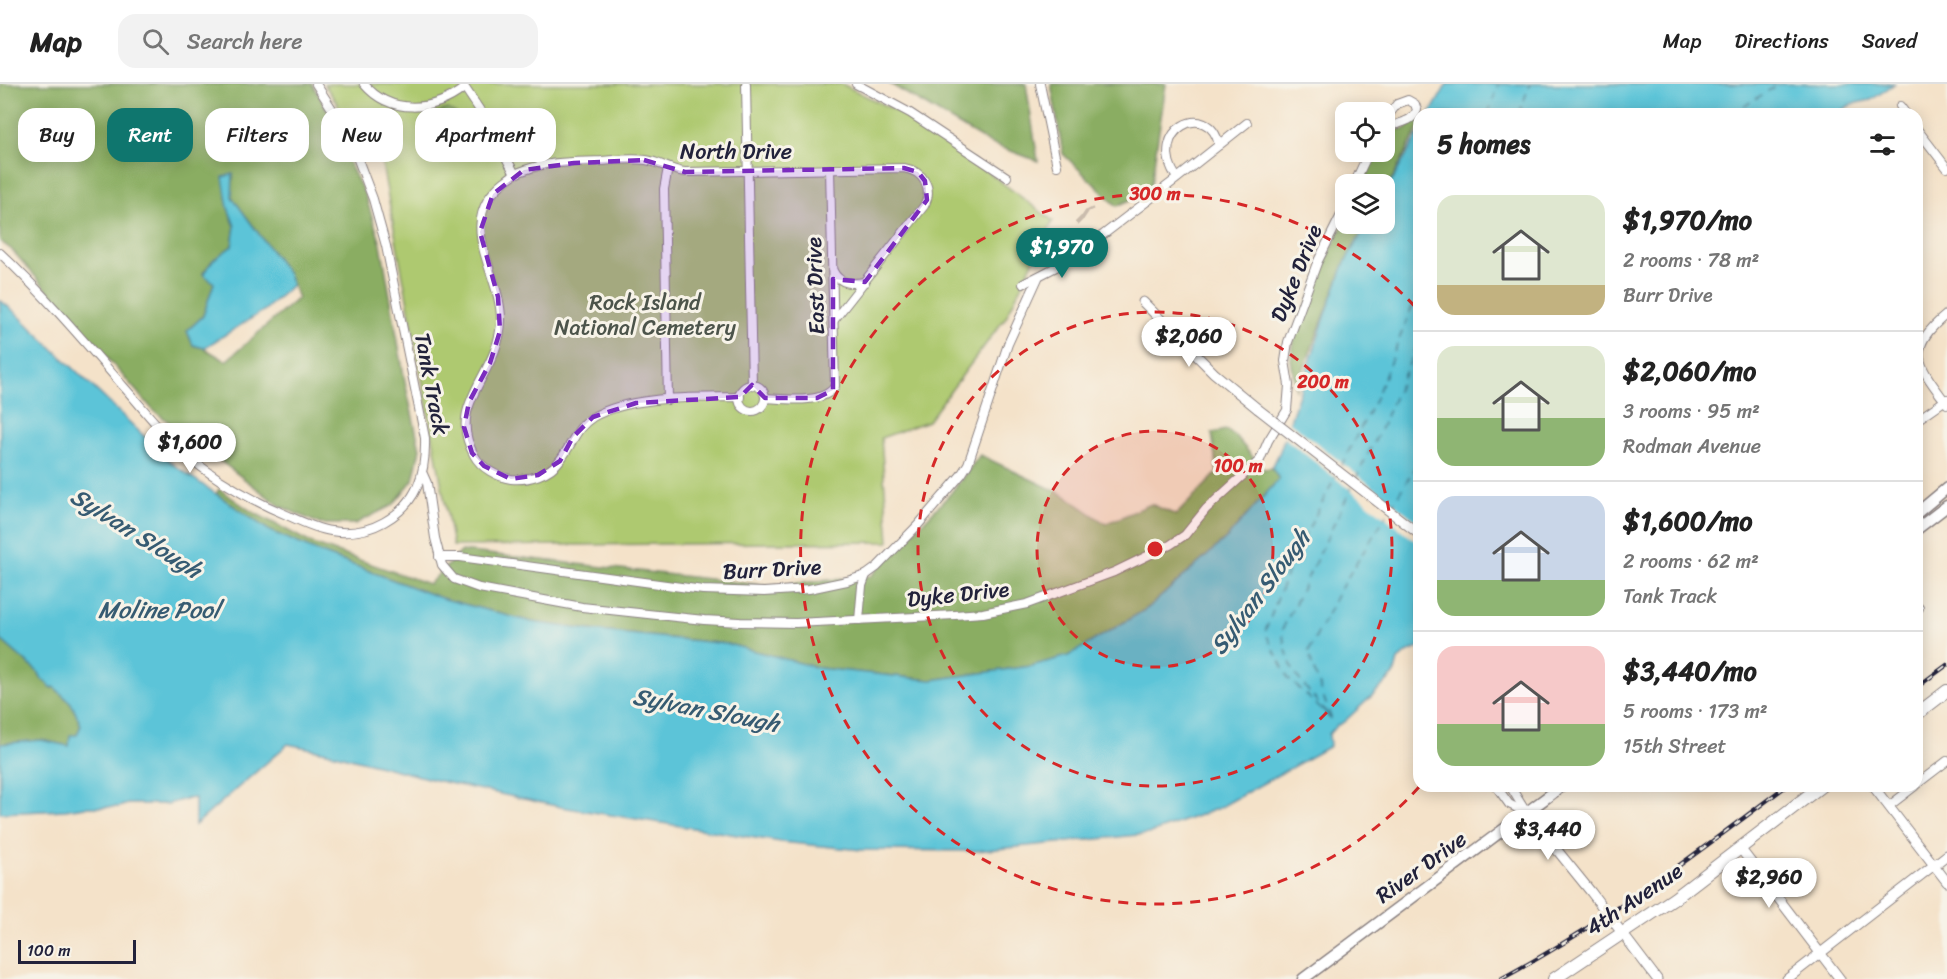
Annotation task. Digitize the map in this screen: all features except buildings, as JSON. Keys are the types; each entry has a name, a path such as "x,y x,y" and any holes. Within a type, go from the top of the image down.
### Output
{"main road":[{"path":"1923,508 1947,488"},
{"path":"1923,524 1947,506"},
{"path":"1923,709 1947,691"},
{"name":"River Drive","path":"1303,979 1554,792"},
{"name":"4th Avenue","path":"1554,979 1675,898 1813,792"}],"street":[{"name":"Tank Track","path":"0,253 39,290 184,452 227,485 258,503 322,529 353,532 392,518 419,485 423,474 425,438 378,214 354,149 343,126 316,84"},
{"path":"364,84 382,100 410,107 429,106 447,101 463,86 481,112 515,174 493,194 487,203 480,224 483,252 498,297 501,319 499,341 495,352 466,412 465,435 477,460 502,476 520,479 538,475 560,460 573,437 593,417 621,406 668,400 740,397"},
{"path":"746,84 752,385"},
{"path":"856,84 910,113 1007,177"},
{"path":"1040,84 1057,166"},
{"path":"1395,107 1408,100 1415,104 1416,108"},
{"path":"1398,124 1413,117"},
{"path":"1178,178 1170,164 1169,146 1174,131 1191,122 1204,124 1210,127 1218,138 1219,145"},
{"path":"1086,247 1247,123"},
{"path":"1923,137 1947,168"},
{"name":"North Drive","path":"515,174 546,165 630,160 652,161 685,172 913,169 922,176 928,195 924,206 865,282"},
{"path":"668,168 664,189 668,400"},
{"name":"East Drive","path":"765,398 823,397 835,386 830,169"},
{"name":"Dyke Drive","path":"423,474 427,483 439,557 449,574 465,584 582,607 728,622 796,623 956,615 983,613 1027,604 1114,572 1170,545 1185,535 1206,509 1260,460 1268,441 1287,410 1289,385 1285,362 1288,342 1317,262 1335,227"},
{"name":"Burr Drive","path":"1023,285 1058,266 1075,239"},
{"path":"832,269 836,277 846,282 853,284 865,282"},
{"name":"Burr Drive","path":"439,557 460,557 703,590 764,592 809,589 847,582 866,575 891,554 961,475 972,452 1008,344 1038,278"},
{"path":"834,320 865,282"},
{"path":"1143,302 1215,373 1413,529"},
{"path":"1923,344 1927,334 1947,314"},
{"path":"1923,369 1946,401 1923,416"},
{"path":"752,385 762,390 765,398 760,409 752,411 742,405 740,397 742,390 752,385"},
{"path":"859,620 862,586 866,575"},
{"path":"1923,780 1947,761"},
{"path":"1500,792 1509,804 1527,813"},
{"path":"1515,792 1527,813 1657,979"},
{"path":"1878,792 1947,882"},
{"path":"1889,806 1907,792"},
{"path":"1740,848 1840,979"},
{"path":"1787,979 1947,855"}],"highlighted area":[{"path":"644,160 685,172 904,168 918,172 925,181 927,200 865,282 833,279 833,390 817,398 765,398 752,385 740,397 636,403 593,417 573,437 560,461 538,475 511,479 484,466 472,453 464,427 469,402 490,363 500,331 498,297 480,232 493,194 524,170 574,163"}],"green space":[{"path":"0,84 312,84 326,108 321,108 321,162 348,162 365,195 381,244 405,382 420,449 413,480 393,505 355,524 320,524 280,506 153,410 12,250 0,241","holes":["233,174 232,197 288,274 298,298 226,361 204,348 193,345 187,331 203,316 214,283 203,273 213,260 232,246 235,226 228,208"]},
{"name":"Rock Island National Cemetery","path":"324,84 842,84 902,114 972,160 1053,221 1006,317 928,421 881,438 889,542 453,546 382,162 403,162 403,108 340,108"},
{"path":"890,84 1026,84 1038,161 989,143"},
{"path":"1051,84 1166,84 1150,191 1117,206 1063,154"},
{"path":"1413,121 1413,138 1394,174 1367,174 1372,162 1395,162 1395,129 1406,129"},
{"path":"1339,234 1361,234 1345,262 1296,389 1291,360 1296,327"},
{"path":"1226,430 1236,437 1263,469 1272,468 1279,479 1227,538 1148,608 1100,639 1068,656 1031,666 931,680 819,668 728,644 532,622 441,598 321,553 270,531 216,494 219,489 251,511 313,544 429,584 462,551 770,586 871,576 950,494 980,455 1064,495 1106,524 1151,504 1176,515 1217,473 1212,433"},
{"path":"0,639 71,703 81,725 69,746 41,740 0,744"}],"water":[{"path":"1447,84 1894,84 1871,100 1852,104 1846,108 1433,108"},
{"name":"Moline Pool","path":"1413,144 1413,650 1398,660 1394,675 1329,734 1330,746 1219,808 1148,834 976,851 862,850 781,842 561,807 435,780 288,744 195,825 195,798 168,804 127,804 119,807 0,813 0,744 41,740 69,746 70,735 77,735 81,725 71,703 0,639 0,300 174,465 270,531 321,553 441,598 532,622 728,644 819,668 931,680 1031,666 1068,656 1148,608 1227,538 1279,479 1272,468 1280,451 1345,262 1361,234 1395,234 1395,175"},
{"path":"233,174 232,197 288,274 292,285 265,310 204,348 193,345 187,331 203,316 214,283 203,274 213,260 232,246 235,226 228,208 223,177"}],"pier":[{"path":"1287,420 1413,518 1413,539 1282,436"}],"ferry route":[{"path":"1490,108 1499,84"},
{"path":"1521,108 1530,84"},
{"path":"1741,108 1779,84"},
{"path":"1341,466 1376,398 1413,304"},
{"path":"1355,480 1413,355"},
{"path":"1391,507 1413,471"},
{"path":"1331,719 1288,678 1265,632 1292,560 1336,476"},
{"path":"1327,714 1294,673 1282,630 1352,487"},
{"path":"1331,718 1308,653 1339,591 1387,514"}],"tunnel":[{"path":"1078,219 1081,222"}],"railway":[{"path":"1923,683 1947,665"},
{"path":"1501,979 1612,912 1683,863 1778,792"}],"water label":[{"name":"Sylvan Slough","path":"136,533"},
{"name":"Sylvan Slough","path":"1260,592"},
{"name":"Sylvan Slough","path":"706,710"}]}
